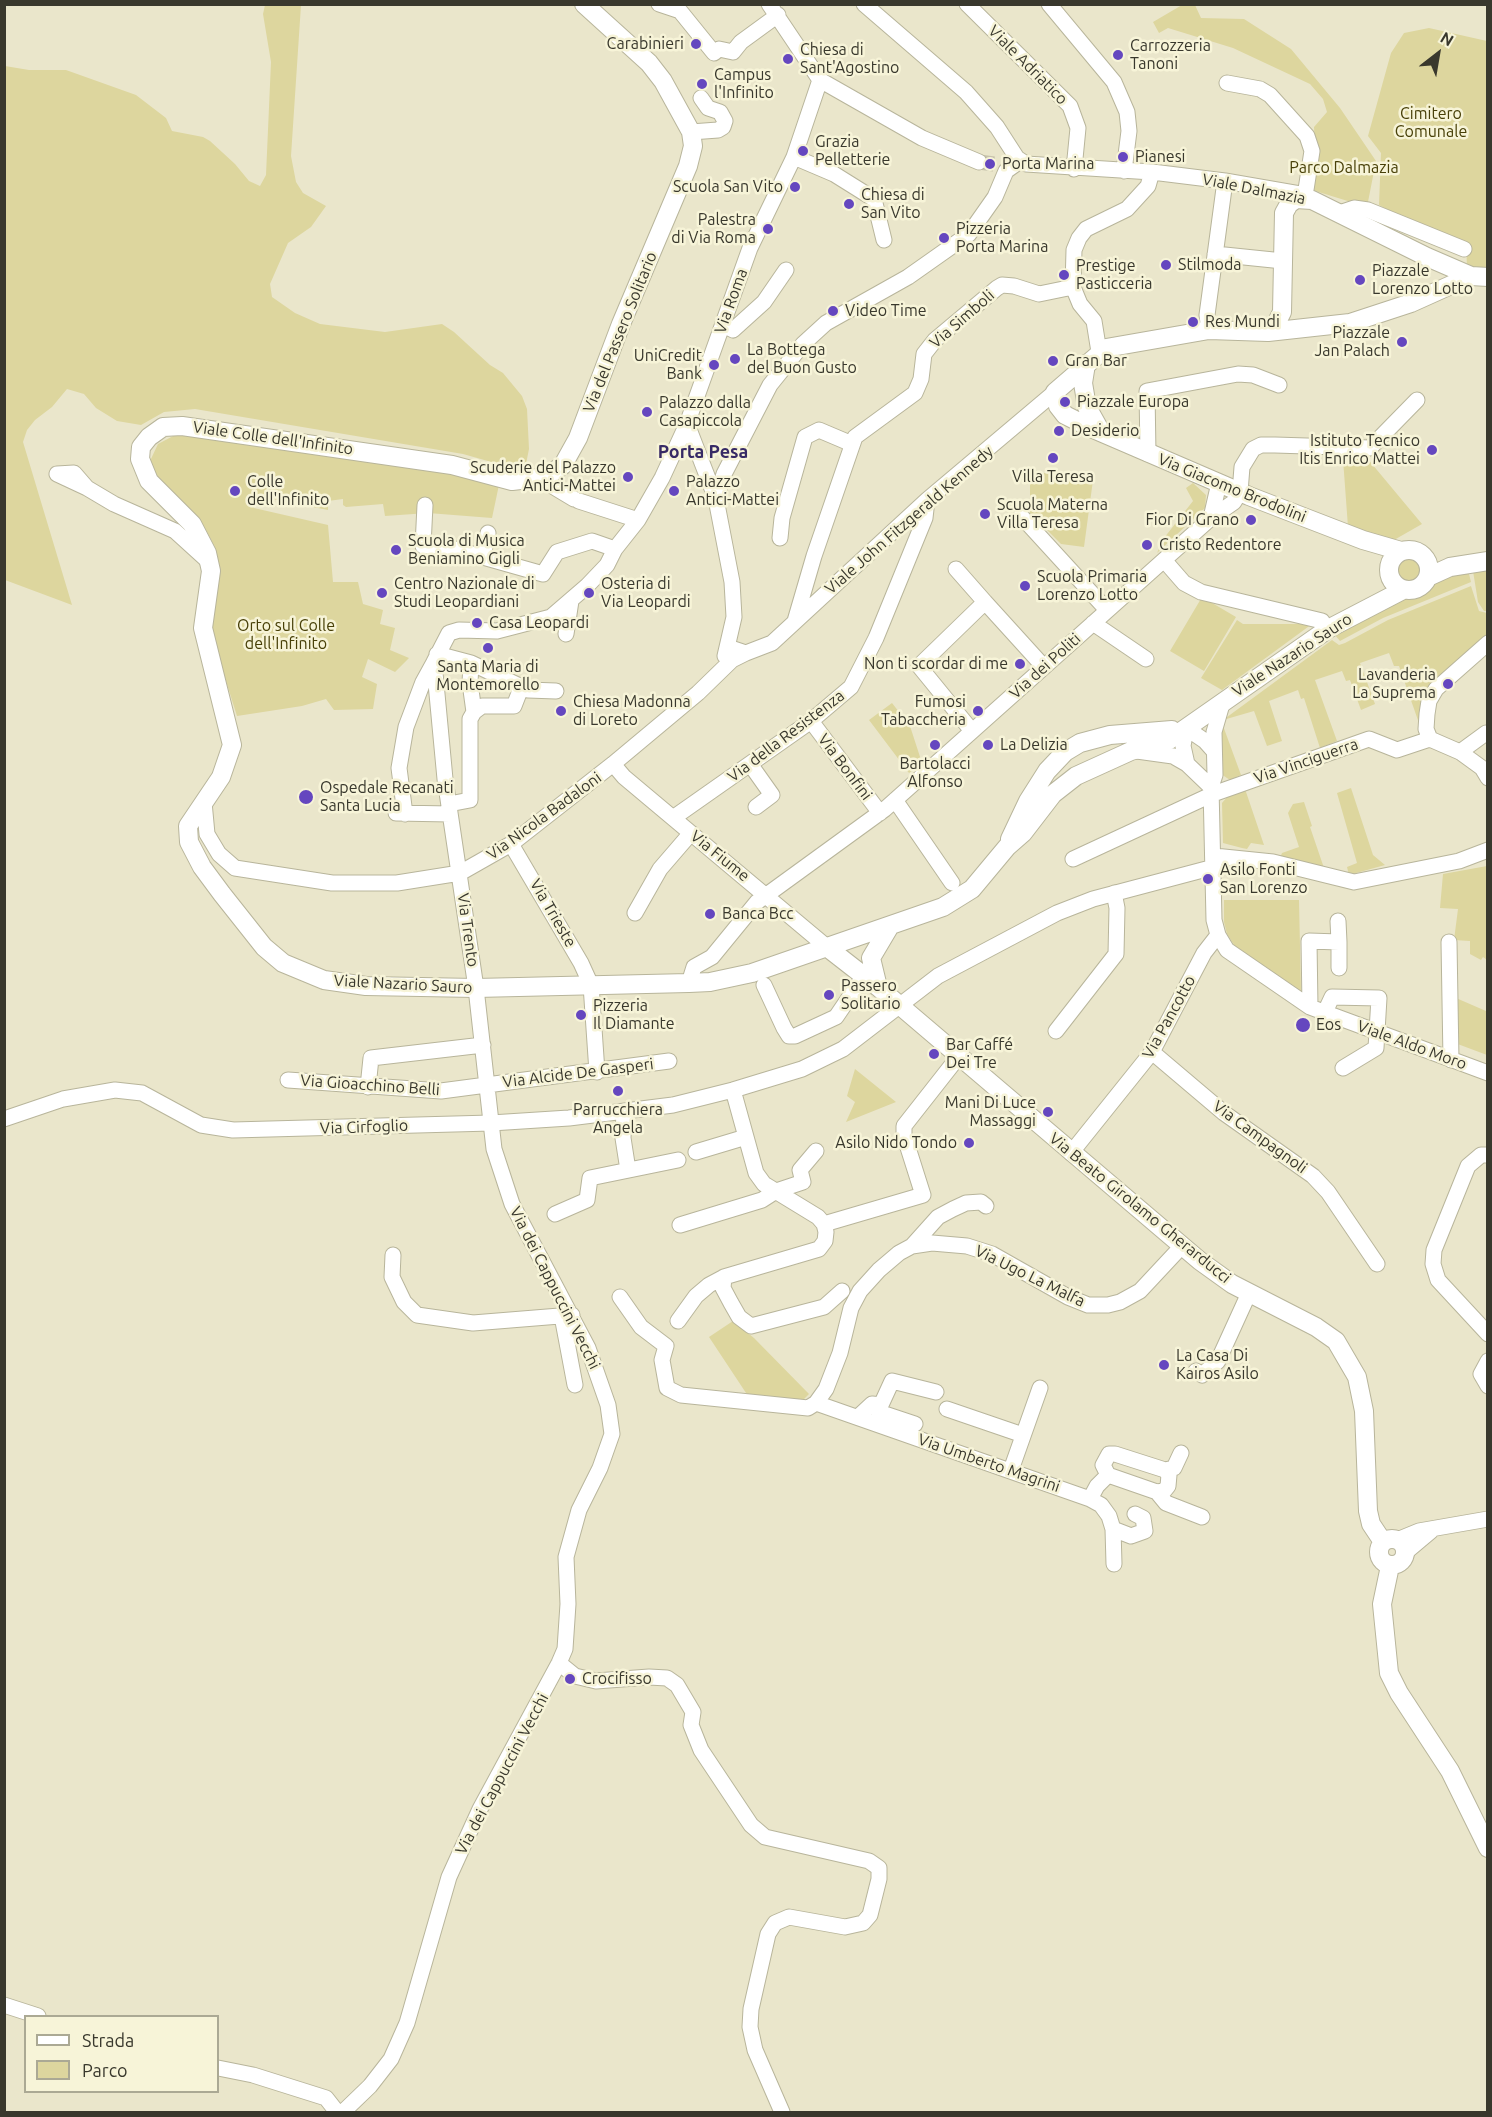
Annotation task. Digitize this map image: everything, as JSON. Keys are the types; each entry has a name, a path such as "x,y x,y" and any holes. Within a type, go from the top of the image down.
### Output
{"main road":[{"path":"585,4 649,63 663,81 691,132"},
{"name":"Via del Passero Solitario","path":"546,477 563,465 578,438 621,324 688,166 693,146 691,132"},
{"path":"1268,332 1278,320 1283,302 1284,213 1289,204 1296,200 1309,198"},
{"name":"Viale Dalmazia","path":"1309,198 1427,257 1479,276"},
{"path":"1427,257 1435,267 1437,280 1431,294"},
{"path":"1102,433 1065,415 1058,406 1058,389 1092,358 1113,346 1209,330 1268,332 1366,319 1479,276"},
{"path":"1283,302 1292,320 1305,327"},
{"path":"1092,358 1083,374 1084,395 1091,417 1102,433"},
{"path":"1058,389 1073,388 1084,395"},
{"name":"Viale Colle dell'Infinito","path":"204,802 221,777 232,745 203,628 211,571 202,540 192,524 149,481 143,471 141,447 149,437 163,427 182,426 226,430 452,465 512,481 546,477"},
{"name":"Via Giacomo Brodolini","path":"1102,433 1240,492 1363,540 1401,551"},
{"name":"Via Giacomo Brodolini","path":"1363,540 1389,573"},
{"path":"1363,609 1376,597 1389,573 1390,562 1401,551 1413,550 1424,556 1468,562"},
{"path":"1424,556 1430,568 1428,577"},
{"name":"Viale Nazario Sauro","path":"204,802 188,826 189,842 202,867 264,947 283,963 324,980 366,986 476,988 689,983 734,978 828,948 943,907 972,889 1007,847 1023,833 1053,794 1076,776 1131,751 1169,740 1328,629 1363,609 1403,590 1420,587 1428,577 1468,562 1488,561"},
{"path":"1389,573 1394,584 1403,590"},
{"name":"Viale Nazario Sauro","path":"1007,847 1028,801 1047,771 1065,752 1080,743 1110,735 1186,728"},
{"path":"867,970 890,926"},
{"path":"854,939 867,970"},
{"path":"828,948 867,970"},
{"name":"Via Beato Girolamo Gherarducci","path":"867,970 899,1006 1182,1246 1223,1278 1326,1333 1348,1358 1357,1377 1364,1411 1368,1511 1371,1524 1395,1545 1378,1554 1383,1562 1390,1566"},
{"path":"1395,1545 1403,1560 1390,1566 1382,1604 1389,1673 1399,1693 1450,1771 1488,1848"}],"street":[{"path":"659,4 680,11 714,53 719,49 733,52 774,10 820,80 922,138 979,162"},
{"path":"717,499 724,474 770,385 803,344 826,324 908,277 969,234 995,197 1010,164 1000,131 966,92 864,4"},
{"name":"Viale Adriatico","path":"967,4 1070,106 1077,128 1074,169"},
{"path":"1049,4 1114,82 1127,112 1129,148 1124,171"},
{"name":"Via Roma","path":"435,658 449,633 459,630 497,631 551,617 571,601 607,565 615,549 638,520 662,478 687,424 750,248 794,157 820,80"},
{"path":"1227,83 1260,89 1269,95 1307,136 1312,151 1309,198"},
{"path":"691,132 718,130 723,127 725,121 720,112 708,108 701,98"},
{"path":"794,157 834,174 873,200 884,240"},
{"name":"Viale Dalmazia","path":"1010,164 1152,172 1225,181 1309,198"},
{"path":"1092,358 1094,321 1080,304 1073,287 1074,250 1086,229 1127,209 1148,186 1152,172"},
{"path":"1209,330 1207,315 1225,181"},
{"path":"1266,188 1277,195 1284,213"},
{"path":"1339,213 1354,208 1368,210 1464,249"},
{"path":"1215,254 1283,261"},
{"path":"723,324 733,330 764,302 786,270"},
{"name":"Via Simboli","path":"808,577 852,444 862,430 915,393 921,379 924,354 935,340 1002,285 1014,286 1039,294 1073,287"},
{"path":"1148,454 1147,391 1238,374 1253,375 1279,386"},
{"name":"Viale John Fitzgerald Kennedy","path":"808,604 828,591 927,500 1058,389"},
{"path":"1240,492 1242,467 1253,449 1261,445 1370,448 1417,400"},
{"path":"1031,414 1052,411 1065,415"},
{"path":"687,424 717,499"},
{"path":"780,538 782,518 805,436 819,430 852,444"},
{"path":"546,477 554,487 576,500 638,520"},
{"path":"1211,518 1219,483"},
{"path":"87,488 114,504 175,531 208,561"},
{"name":"Via dei Politi","path":"768,896 896,800 1211,518 1234,502 1240,492"},
{"name":"Via Nicola Badaloni","path":"717,499 734,602 728,647 718,672"},
{"name":"Via della Resistenza","path":"674,818 811,721 851,687 863,665 925,518 927,500"},
{"path":"425,505 423,546 444,546 543,574 557,552 592,541 615,549"},
{"path":"1021,516 1107,610"},
{"path":"481,555 489,533"},
{"path":"1164,560 1184,583 1201,592 1322,621"},
{"path":"956,569 1044,667"},
{"path":"808,577 818,588 828,591"},
{"path":"728,647 746,653 764,648 795,621 808,604 810,591 808,577"},
{"path":"566,634 571,601"},
{"path":"972,731 919,666 985,602"},
{"path":"1093,623 1146,659"},
{"path":"1488,643 1436,689 1429,702 1426,729 1430,739 1460,752 1482,768 1488,778"},
{"path":"728,647 737,644 764,648"},
{"name":"Via Nicola Badaloni","path":"204,802 207,834 219,854 235,868 333,883 397,883 460,873 512,844 613,764 698,693 718,672 746,653"},
{"path":"521,688 514,706 482,706 470,718 470,800 449,809 400,813 399,768 406,727 435,658 471,663 521,688 536,692 556,691"},
{"name":"Via Trento","path":"435,658 449,809 476,988"},
{"path":"471,663 470,683 474,712"},
{"path":"1218,935 1214,920 1212,791 1215,775 1214,732 1223,701"},
{"name":"Via Bonfini","path":"811,721 880,813"},
{"path":"1187,764 1183,746 1186,728 1205,741 1213,750"},
{"path":"1460,752 1486,733"},
{"name":"Via Vinciguerra","path":"1072,859 1212,791 1369,739 1397,750 1430,739"},
{"path":"1131,751 1156,752 1173,756 1187,764 1212,791"},
{"name":"Via Fiume","path":"613,764 624,777 828,948"},
{"path":"750,764 772,795 756,807"},
{"name":"Via Bonfini","path":"896,800 952,883"},
{"path":"635,913 660,869 691,833"},
{"name":"Via Trieste","path":"512,844 576,953 591,985"},
{"path":"1214,861 1273,862 1354,882 1460,861 1488,850"},
{"name":"Via Cirfoglio","path":"4,1119 63,1099 115,1090 142,1093 201,1125 237,1130 491,1123 624,1111 673,1104 733,1090 802,1069 843,1049 938,976 1057,913 1214,861"},
{"path":"1056,1031 1116,954 1117,908 1114,893"},
{"path":"689,983 694,967 712,957 757,902 768,896"},
{"path":"1338,921 1339,968"},
{"name":"Viale Aldo Moro","path":"1218,935 1227,950 1238,959 1318,1010 1488,1073"},
{"name":"Via Pancotto","path":"1071,1153 1152,1052 1204,953 1218,935"},
{"path":"1318,1010 1309,941 1339,942"},
{"path":"1449,942 1451,1060"},
{"path":"764,985 784,1028 789,1036 795,1036 836,1017 867,970"},
{"path":"591,985 597,1071"},
{"name":"Via dei Cappuccini Vecchi","path":"343,2112 370,2086 391,2059 407,2023 449,1877 565,1649 566,1557 579,1510 600,1468 612,1434 608,1405 600,1377 512,1204 497,1160 476,988"},
{"path":"1318,1010 1332,997 1379,998 1377,1048 1343,1068"},
{"path":"368,1087 371,1058 483,1045"},
{"name":"Via Campagnoli","path":"1152,1052 1224,1113 1313,1176 1328,1192 1377,1264"},
{"path":"824,1224 923,1195 904,1126 959,1056"},
{"name":"Via Alcide De Gasperi","path":"488,1084 669,1061"},
{"name":"Via Gioacchino Belli","path":"288,1080 441,1091 488,1084"},
{"path":"733,1090 756,1173 765,1184 824,1224"},
{"path":"624,1111 623,1138 627,1170"},
{"path":"696,1152 746,1137"},
{"path":"680,1225 762,1200 776,1191 803,1182 800,1170 816,1151"},
{"path":"1488,1155 1481,1155 1468,1166 1434,1250 1433,1264 1438,1280 1488,1334"},
{"path":"555,1214 587,1200 590,1178 678,1160"},
{"path":"812,1405 826,1389 840,1353 851,1308 860,1291 899,1252 912,1246 932,1223 966,1203 981,1202 986,1206"},
{"path":"678,1321 696,1296 709,1284 724,1277 819,1249 825,1241 824,1224"},
{"name":"Via Ugo La Malfa","path":"912,1246 932,1244 967,1246 992,1254 1088,1305 1108,1305 1120,1302 1140,1291 1182,1246"},
{"path":"393,1255 392,1277 404,1302 417,1315 473,1323 567,1316 575,1384"},
{"path":"724,1277 723,1288 730,1303 739,1317 751,1326 824,1307 842,1291"},
{"path":"1196,1371 1202,1375 1218,1361 1249,1293"},
{"name":"Via Umberto Magrini","path":"620,1297 641,1328 666,1346 662,1360 667,1388 681,1395 812,1405 858,1417 1090,1499 1101,1505 1109,1516 1113,1529 1114,1564"},
{"path":"1488,1361 1481,1374 1488,1386"},
{"path":"915,1424 879,1412 892,1381 936,1392"},
{"path":"1011,1470 1040,1388"},
{"path":"858,1417 872,1404 881,1405"},
{"path":"947,1409 1023,1435"},
{"path":"1165,1470 1169,1475 1168,1486 1164,1491 1157,1492 1108,1475 1103,1465 1109,1455 1116,1454 1165,1470 1174,1468 1181,1453"},
{"path":"1090,1499 1097,1486 1108,1475"},
{"path":"1157,1492 1166,1503 1202,1516"},
{"path":"1113,1529 1131,1536 1145,1531 1143,1518 1135,1514"},
{"path":"1395,1545 1433,1530 1488,1519"},
{"path":"559,1663 575,1676 596,1681 667,1678 677,1685 693,1712 691,1725 701,1750 751,1825 765,1837 869,1861 879,1868 879,1880 870,1915 863,1923 845,1927 789,1917 776,1923 768,1934 751,2009 750,2027 755,2050 782,2112"},
{"path":"4,2005 35,2015"},
{"path":"219,2068 253,2075 326,2098 337,2112"}],"green space":[{"path":"265,5 301,5 291,156 296,182 303,193 326,206 311,227 288,243 270,284 272,297 295,313 320,324 385,332 442,324 490,365 503,373 522,396 527,409 529,449 526,464 516,469 463,454 195,409 164,412 141,425 117,421 96,408 84,394 67,389 52,407 35,420 27,430 23,442 72,605 5,580 5,66 29,70 66,70 136,95 166,118 172,131 203,137 210,141 235,164 249,181 260,186 266,175 271,62 263,14"},
{"name":"Parco Dalmazia","path":"1182,5 1195,5 1201,18 1244,19 1291,49 1340,108 1376,161 1367,207 1309,189 1315,150 1314,127 1327,112 1323,99 1310,84 1233,48 1168,28 1159,33 1153,22"},
{"name":"Cimitero Comunale","path":"1429,28 1487,41 1487,271 1467,267 1466,244 1417,225 1379,205 1381,153 1368,136 1391,53 1404,33"},
{"name":"Orto sul Colle dell'Infinito","path":"177,434 500,480 492,518 428,513 385,516 383,504 346,507 343,505 343,499 328,501 328,510 257,496 254,508 328,525 333,582 358,582 363,604 383,610 380,624 395,628 390,650 409,658 395,672 368,659 362,677 377,684 373,709 334,710 326,699 302,706 237,716 209,627 217,570 215,547 201,521 157,477 150,461 158,444"},
{"path":"1367,458 1422,524 1394,540 1348,527 1343,459"},
{"path":"1030,471 1093,480 1084,547 1061,544 1030,513"},
{"path":"1193,483 1206,495 1205,508 1157,553 1164,538 1193,501 1186,488"},
{"path":"1409,559 1417,562 1420,570 1417,578 1409,581 1401,578 1398,570 1401,562"},
{"path":"1468,570 1471,582 1383,618 1340,641 1334,634 1402,596 1420,594 1433,582"},
{"path":"1487,570 1487,611 1484,611 1478,602 1473,571"},
{"path":"1471,586 1479,611 1487,613 1487,636 1432,689 1420,726 1399,666 1394,666 1389,653 1360,663 1375,704 1361,710 1350,680 1346,681 1342,671 1315,680 1337,741 1320,748 1304,698 1301,699 1298,690 1269,701 1282,741 1267,746 1254,711 1223,720 1332,640 1339,645 1345,643 1388,620"},
{"path":"1202,597 1236,617 1204,671 1170,651"},
{"path":"1237,620 1243,624 1312,624 1222,690 1201,678"},
{"path":"892,703 910,726 922,763 909,773 869,720"},
{"path":"1222,723 1241,775 1230,780 1221,774"},
{"path":"1351,788 1373,855 1385,865 1349,875 1347,867 1357,863 1337,793"},
{"path":"1245,789 1264,845 1251,843 1247,849 1223,843 1222,803 1228,796"},
{"path":"1304,802 1324,868 1280,858 1282,853 1299,847 1288,813 1293,804"},
{"path":"1487,866 1487,960 1483,957 1481,960 1470,954 1470,941 1454,940 1458,909 1440,908 1443,874"},
{"path":"1224,900 1299,900 1301,993 1238,951 1227,934 1224,922"},
{"path":"1456,998 1486,1011 1487,1009 1487,1055 1455,1043"},
{"path":"855,1069 896,1102 846,1122 855,1102 847,1096"},
{"path":"733,1321 754,1338 809,1394 803,1400 748,1396 709,1337"}],"tunnel":[{"path":"979,162 1001,165"}],"place":[{"name":"Carabinieri","path":"696,44"},
{"name":"Carrozzeria Tanoni","path":"1118,55"},
{"name":"Chiesa di Sant'Agostino","path":"788,59"},
{"name":"Campus l'Infinito","path":"702,84"},
{"name":"Grazia Pelletterie","path":"803,151"},
{"name":"Pianesi","path":"1123,157"},
{"name":"Porta Marina","path":"990,164"},
{"name":"Scuola San Vito","path":"795,187"},
{"name":"Chiesa di San Vito","path":"849,204"},
{"name":"Palestra di Via Roma","path":"768,229"},
{"name":"Pizzeria Porta Marina","path":"944,238"},
{"name":"Stilmoda","path":"1166,265"},
{"name":"Prestige Pasticceria","path":"1064,275"},
{"name":"Piazzale Lorenzo Lotto","path":"1360,280"},
{"name":"Video Time","path":"833,311"},
{"name":"Res Mundi","path":"1193,322"},
{"name":"Piazzale Jan Palach","path":"1402,342"},
{"name":"La Bottega del Buon Gusto","path":"735,359"},
{"name":"Gran Bar","path":"1053,361"},
{"name":"UniCredit Bank","path":"714,365"},
{"name":"Piazzale Europa","path":"1065,402"},
{"name":"Palazzo dalla Casapiccola","path":"647,412"},
{"name":"Desiderio","path":"1059,431"},
{"name":"Istituto Tecnico Itis Enrico Mattei","path":"1432,450"},
{"name":"Villa Teresa","path":"1053,458"},
{"name":"Scuderie del Palazzo Antici-Mattei","path":"628,477"},
{"name":"Colle dell'Infinito","path":"235,491"},
{"name":"Palazzo Antici-Mattei","path":"674,491"},
{"name":"Scuola Materna Villa Teresa","path":"985,514"},
{"name":"Fior Di Grano","path":"1251,520"},
{"name":"Cristo Redentore","path":"1147,545"},
{"name":"Scuola di Musica Beniamino Gigli","path":"396,550"},
{"name":"Scuola Primaria Lorenzo Lotto","path":"1025,586"},
{"name":"Centro Nazionale di Studi Leopardiani","path":"382,593"},
{"name":"Osteria di Via Leopardi","path":"589,593"},
{"name":"Casa Leopardi","path":"477,623"},
{"name":"Santa Maria di Montemorello","path":"488,648"},
{"name":"Non ti scordar di me","path":"1020,664"},
{"name":"Lavanderia La Suprema","path":"1448,684"},
{"name":"Chiesa Madonna di Loreto","path":"561,711"},
{"name":"Fumosi Tabaccheria","path":"978,711"},
{"name":"Bartolacci Alfonso","path":"935,745"},
{"name":"La Delizia","path":"988,745"},
{"name":"Ospedale Recanati Santa Lucia","path":"306,797"},
{"name":"Asilo Fonti San Lorenzo","path":"1208,879"},
{"name":"Banca Bcc","path":"710,914"},
{"name":"Passero Solitario","path":"829,995"},
{"name":"Pizzeria Il Diamante","path":"581,1015"},
{"name":"Eos","path":"1303,1025"},
{"name":"Bar Caffé Dei Tre","path":"934,1054"},
{"name":"Parrucchiera Angela","path":"618,1091"},
{"name":"Mani Di Luce Massaggi","path":"1048,1112"},
{"name":"Asilo Nido Tondo","path":"969,1143"},
{"name":"La Casa Di Kairos Asilo","path":"1164,1365"},
{"name":"Crocifisso","path":"570,1679"}],"district":[{"name":"Porta Pesa","path":"703,452"}]}
